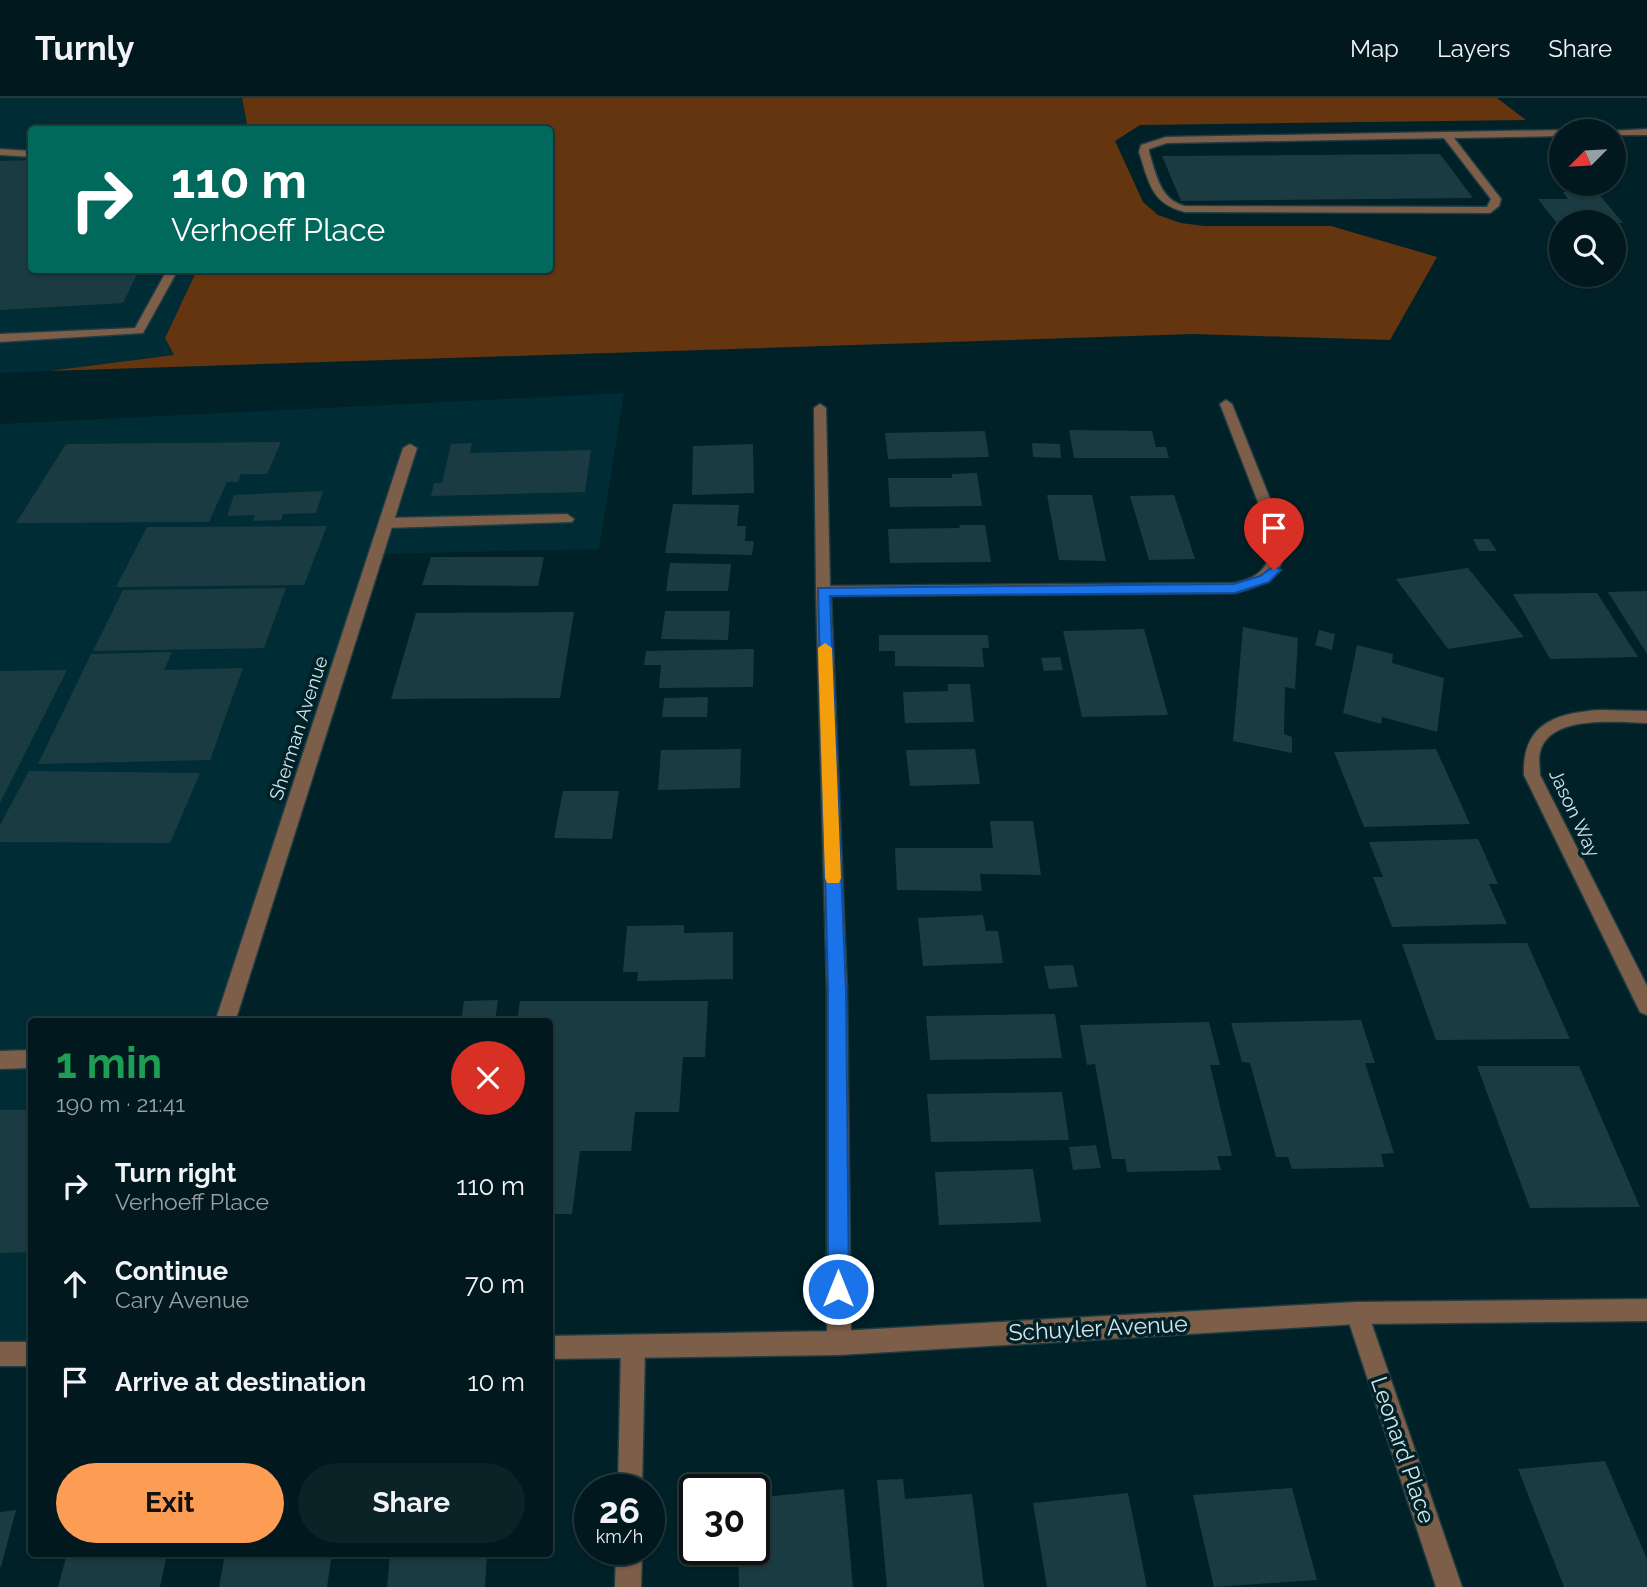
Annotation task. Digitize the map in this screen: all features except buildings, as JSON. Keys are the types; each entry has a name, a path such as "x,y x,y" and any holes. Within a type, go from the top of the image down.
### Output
{"street":[{"path":"1626,132 1647,132"},
{"path":"1447,135 1496,199 1490,210 1220,211 1178,208 1167,205 1157,192 1144,152 1148,143 1166,139 1549,133"},
{"path":"0,152 28,153"},
{"path":"0,338 139,331 170,273"},
{"path":"823,591 1235,588 1264,579 1274,570 1280,556 1280,541 1226,404"},
{"path":"820,408 823,591 837,991 839,1343"},
{"name":"Sherman Avenue","path":"226,1018 410,448"},
{"path":"386,523 567,519"},
{"name":"Jason Way","path":"1647,717 1567,720 1545,731 1532,749 1532,775 1647,1006"},
{"path":"0,1060 28,1059"},
{"name":"Schuyler Avenue","path":"553,1348 839,1343 1357,1313 1647,1310"},
{"name":"Leonard Place","path":"1357,1313 1449,1587"},
{"path":"630,1474 634,1347"},
{"path":"0,1354 28,1354"},
{"path":"628,1587 629,1565"}],"shaded area":[{"path":"0,98 242,98 247,126 28,126 28,273 196,273 165,338 175,355 49,371 0,373"},
{"path":"242,98 1497,98 1526,120 1140,125 1115,141 1143,202 1158,215 1181,223 1204,226 1331,226 1437,257 1390,340 1193,334 49,371 174,355 165,338 196,273 553,273 553,126 247,126"},
{"path":"624,393 599,549 376,554 226,1018 28,1018 28,1354 0,1354 0,424"}],"slow traffic":[{"path":"825,648 833,878"}],"route":[{"path":"838,1289 837,991 823,591 1235,588 1251,585 1274,570"}]}
